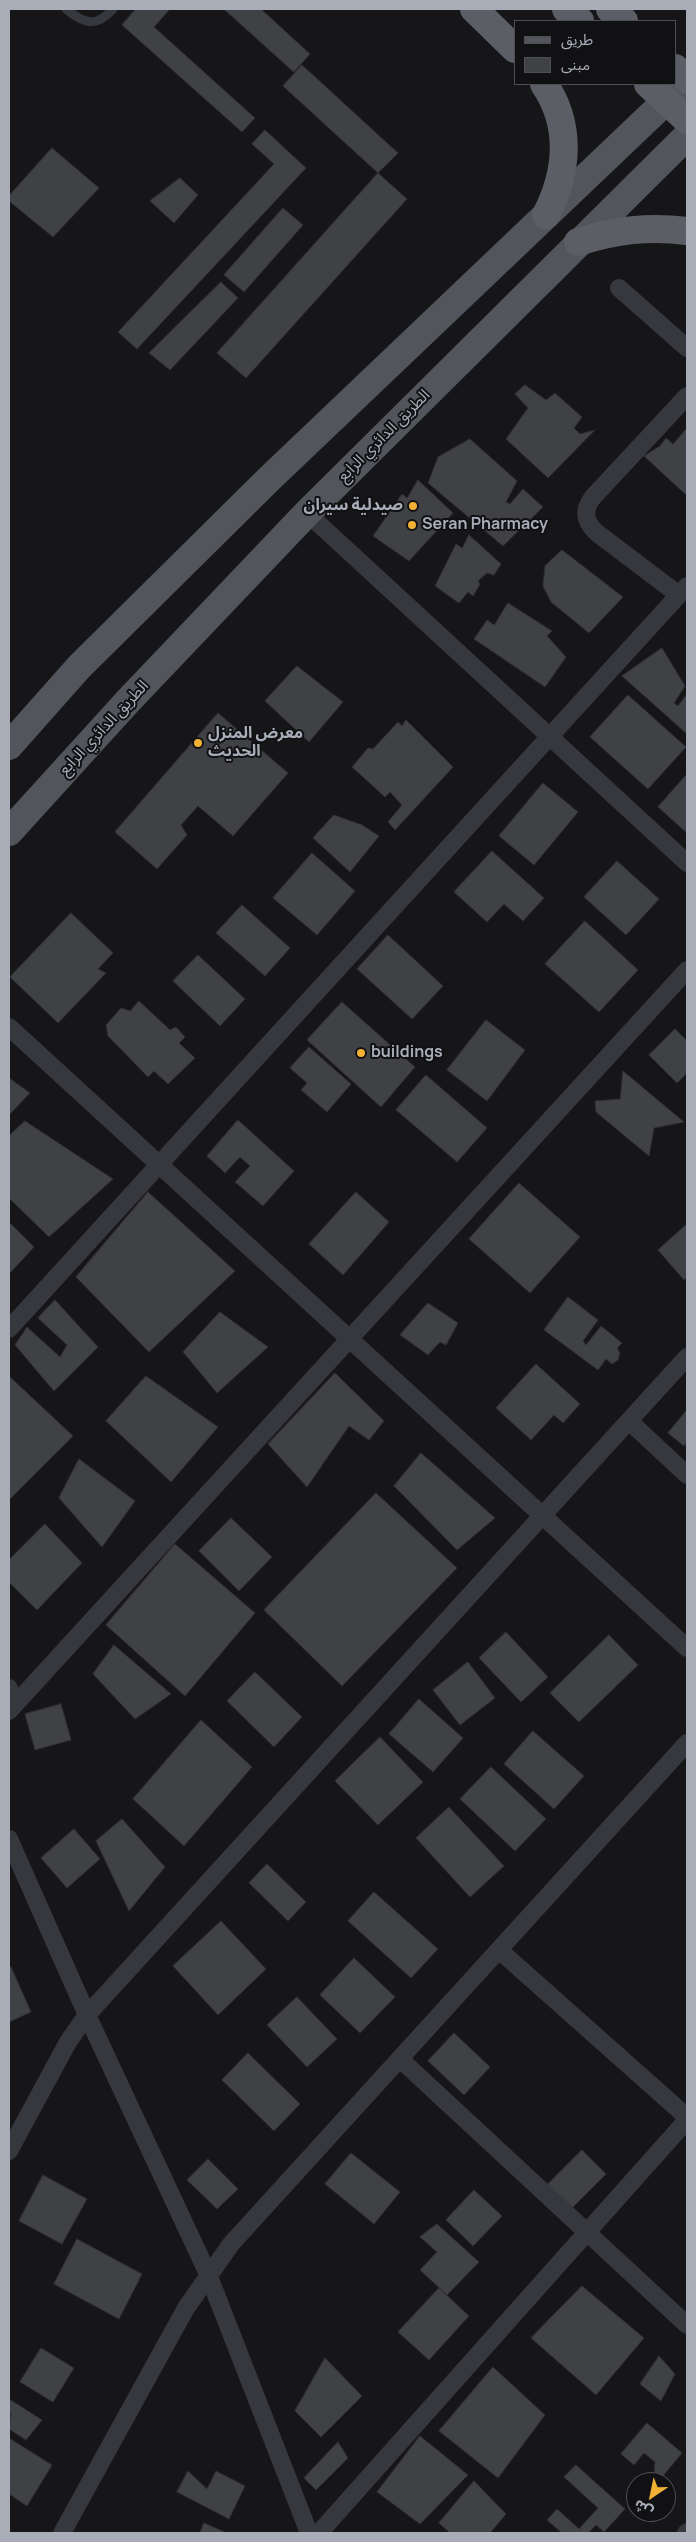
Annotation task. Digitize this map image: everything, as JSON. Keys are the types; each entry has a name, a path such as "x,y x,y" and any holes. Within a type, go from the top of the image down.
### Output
{"highway":[{"path":"474,9 509,39"},
{"path":"555,20 568,9 579,20"},
{"path":"610,9 623,20"},
{"path":"676,69 687,80"},
{"path":"544,85 558,112 565,154 562,176 546,215"},
{"path":"649,85 687,120"},
{"path":"578,242 605,233 633,228 661,228 687,231"}],"main road":[{"path":"9,746 79,667 262,486 687,80"},
{"name":"الطريق الدائري الرابع","path":"9,832 121,708 307,513 578,242 687,136"}],"street":[{"path":"620,288 687,348"},
{"path":"9,1329 683,591 597,533 589,525 585,516 587,505 593,497 687,396"},
{"path":"307,513 687,863"},
{"path":"12,1708 687,970"},
{"path":"9,1027 687,1648"},
{"path":"9,2151 68,2042 87,2015 687,1357"},
{"path":"629,1421 687,1475"},
{"path":"9,1688 12,1708"},
{"path":"62,2533 186,2308 208,2274 231,2244 687,1742"},
{"path":"9,1839 87,2015 208,2274 309,2533"},
{"path":"319,2533 687,2118 498,1950"},
{"path":"400,2058 687,2325"}],"lane":[{"path":"66,9 82,21 91,22 106,18 114,9"}],"building":[{"path":"136,9 170,9 154,27 255,118 242,132 122,25"},
{"path":"224,9 261,9 310,54 294,72"},
{"path":"302,65 398,153 378,173 283,86"},
{"path":"265,130 306,168 137,349 118,332 274,164 252,144"},
{"path":"52,148 99,188 53,237 9,201 9,196"},
{"path":"378,173 407,199 246,378 217,353"},
{"path":"180,178 198,195 174,223 150,201"},
{"path":"283,208 303,225 244,292 224,275"},
{"path":"221,282 238,298 170,370 149,353"},
{"path":"525,385 546,400 555,393 582,417 574,428 580,434 595,430 548,478 506,439 528,408 515,394"},
{"path":"687,428 687,492 685,494 644,456 660,446 666,438 673,444"},
{"path":"470,439 517,481 506,502 510,504 523,489 543,507 503,546 428,483 438,457"},
{"name":"Seran Pharmacy","path":"418,480 453,513 409,561 373,536 402,494 407,498"},
{"path":"469,535 501,564 494,575 487,573 478,581 480,584 473,596 468,592 459,603 435,586 456,544 462,548"},
{"path":"562,550 623,597 589,633 551,602 543,586 545,566"},
{"path":"508,603 552,631 547,636 566,657 545,687 474,639 487,620 494,625"},
{"path":"662,648 685,686 674,703 678,706 687,694 687,734 622,676"},
{"path":"297,666 343,702 309,742 265,701"},
{"path":"628,695 686,747 648,789 590,737"},
{"path":"218,713 288,773 233,836 198,806 181,825 187,835 157,869 115,832"},
{"path":"406,720 453,767 395,830 388,822 402,805 390,792 385,797 352,767 368,748 373,749 398,722 402,726"},
{"path":"687,774 687,833 658,807"},
{"path":"543,783 578,812 534,865 499,836"},
{"path":"334,815 362,825 379,836 350,872 313,838"},
{"path":"492,851 544,898 523,921 504,904 487,922 454,892"},
{"path":"312,853 355,891 317,935 273,898"},
{"path":"617,861 659,899 626,935 584,897"},
{"path":"242,905 290,948 265,976 216,933"},
{"path":"71,913 113,953 98,969 106,973 58,1023 10,977"},
{"path":"585,921 638,970 599,1012 545,964"},
{"path":"388,935 443,986 412,1019 357,969"},
{"path":"198,955 245,999 220,1026 173,981"},
{"path":"139,1001 170,1030 176,1027 185,1037 179,1043 195,1058 168,1084 154,1071 148,1077 108,1036 106,1025 121,1008 130,1011"},
{"name":"buildings","path":"342,1002 415,1067 381,1107 307,1040"},
{"path":"486,1020 525,1050 487,1101 447,1070"},
{"path":"675,1029 687,1041 687,1073 677,1083 649,1055"},
{"path":"309,1047 351,1084 327,1112 301,1090 307,1083 290,1068"},
{"path":"623,1071 684,1122 654,1128 649,1156 596,1112 595,1101 620,1099"},
{"path":"426,1075 487,1128 457,1162 396,1110"},
{"path":"9,1078 30,1093 9,1115"},
{"path":"238,1120 294,1171 263,1206 235,1182 250,1166 240,1157 225,1173 207,1156"},
{"path":"25,1121 113,1179 49,1237 9,1198 9,1136"},
{"path":"519,1183 580,1237 530,1293 469,1239"},
{"path":"148,1192 235,1271 149,1352 76,1277"},
{"path":"356,1192 389,1222 343,1275 309,1244"},
{"path":"9,1222 34,1247 9,1274"},
{"path":"687,1224 687,1277 684,1280 658,1250"},
{"path":"568,1297 598,1320 583,1341 586,1345 601,1326 622,1343 617,1348 620,1353 618,1360 612,1364 606,1359 598,1370 544,1330"},
{"path":"55,1300 98,1347 54,1391 15,1345 27,1327 60,1357 67,1345 38,1318"},
{"path":"428,1303 458,1323 446,1345 440,1342 428,1355 400,1335"},
{"path":"220,1312 268,1347 217,1393 183,1352"},
{"path":"536,1364 580,1404 563,1423 554,1415 531,1440 496,1408"},
{"path":"335,1373 384,1421 369,1440 349,1426 307,1487 268,1444"},
{"path":"9,1376 73,1436 9,1500"},
{"path":"146,1376 218,1427 171,1482 106,1421"},
{"path":"687,1410 687,1442 684,1446 668,1433"},
{"path":"421,1453 495,1518 457,1550 394,1486"},
{"path":"79,1459 135,1501 102,1547 59,1498"},
{"path":"376,1493 457,1568 342,1686 264,1610"},
{"path":"231,1518 272,1557 239,1591 199,1551"},
{"path":"45,1524 82,1563 37,1610 9,1582 9,1560"},
{"path":"175,1544 255,1613 185,1696 106,1625"},
{"path":"506,1632 548,1677 521,1702 479,1658"},
{"path":"609,1635 638,1665 579,1722 550,1693"},
{"path":"114,1645 171,1694 135,1719 93,1674"},
{"path":"468,1662 495,1698 460,1725 433,1690"},
{"path":"255,1672 302,1717 274,1747 227,1701"},
{"path":"419,1699 463,1738 433,1772 389,1734"},
{"path":"61,1704 71,1740 35,1750 25,1714"},
{"path":"201,1720 252,1767 184,1846 133,1799"},
{"path":"533,1731 584,1776 554,1809 504,1764"},
{"path":"380,1737 423,1782 378,1825 335,1781"},
{"path":"491,1767 546,1819 515,1851 460,1799"},
{"path":"449,1807 504,1866 470,1897 416,1838"},
{"path":"122,1819 165,1867 129,1911 96,1841"},
{"path":"74,1829 100,1859 67,1888 41,1858"},
{"path":"267,1864 306,1902 288,1921 249,1883"},
{"path":"374,1892 438,1949 411,1978 348,1921"},
{"path":"221,1921 266,1969 218,2015 173,1966"},
{"path":"354,1958 395,1997 360,2033 320,1995"},
{"path":"11,1967 31,2012 9,2022 9,1968"},
{"path":"297,1997 337,2039 307,2067 267,2025"},
{"path":"454,2033 490,2067 464,2095 428,2061"},
{"path":"248,2053 300,2104 274,2131 222,2080"},
{"path":"582,2150 606,2174 569,2211 545,2187"},
{"path":"351,2153 400,2192 374,2224 325,2184"},
{"path":"208,2159 238,2189 217,2209 187,2180"},
{"path":"43,2175 87,2199 62,2244 19,2221"},
{"path":"474,2190 502,2216 473,2246 446,2220"},
{"path":"437,2224 479,2262 447,2295 420,2270 437,2252 420,2237"},
{"path":"77,2239 142,2274 119,2319 54,2284"},
{"path":"582,2286 644,2338 596,2395 531,2338"},
{"path":"439,2288 469,2316 429,2360 398,2332"},
{"path":"41,2348 74,2368 53,2402 20,2382"},
{"path":"659,2356 675,2374 661,2401 640,2384"},
{"path":"325,2358 362,2396 321,2437 295,2411"},
{"path":"493,2367 545,2415 498,2478 439,2431"},
{"path":"9,2399 42,2420 26,2440 9,2429 11,2413 9,2412"},
{"path":"647,2423 682,2453 666,2472 654,2471 655,2462 644,2453 634,2465 621,2454"},
{"path":"420,2436 468,2475 420,2524 377,2492"},
{"path":"9,2438 52,2465 27,2506 9,2494"},
{"path":"338,2442 348,2458 316,2490 304,2478"},
{"path":"576,2465 625,2509 604,2532 596,2525 588,2533 562,2533 547,2520 557,2509 579,2529 598,2508 564,2477"},
{"path":"188,2471 207,2489 216,2471 245,2486 229,2519 177,2492"},
{"path":"474,2481 506,2514 490,2533 450,2533 439,2523"},
{"path":"204,2523 227,2533 200,2533"}],"place":[{"name":"صيدلية سيران","path":"413,506"},
{"name":"Seran Pharmacy","path":"412,525"},
{"name":"معرض المنزل الحديث","path":"198,743"},
{"name":"buildings","path":"361,1053"}]}
